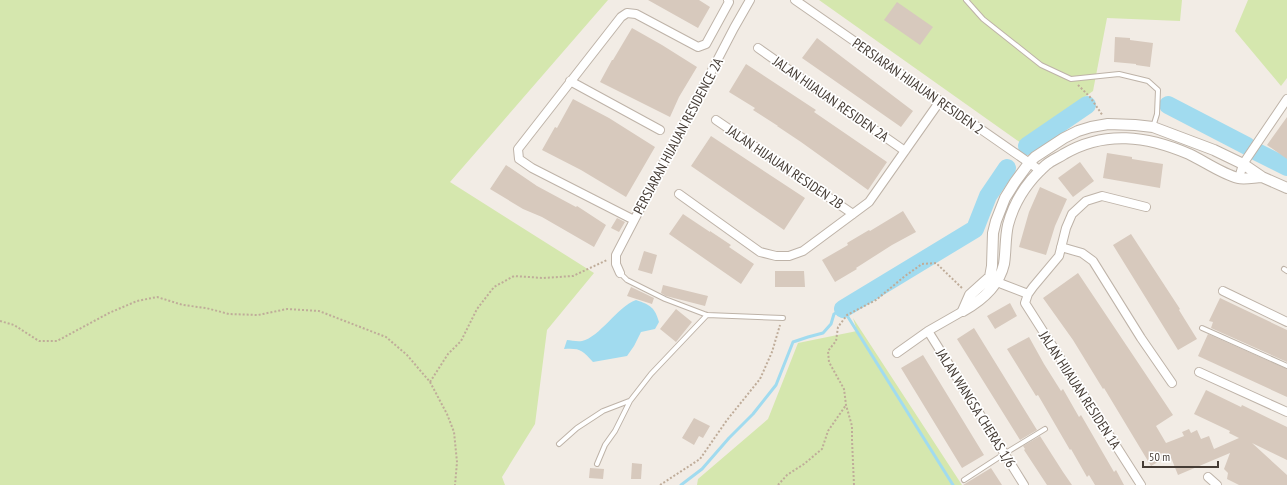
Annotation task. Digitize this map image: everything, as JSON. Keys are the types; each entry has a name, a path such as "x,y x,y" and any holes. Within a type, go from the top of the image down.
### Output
{"street":[{"name":"PERSIARAN HIJAUAN RESIDENCE 2A","path":"616,255 750,0"},
{"name":"PERSIARAN HIJAUAN RESIDEN 2","path":"796,0 1041,171"},
{"path":"634,220 532,168 518,158 518,149 621,17 627,13 636,14 698,48 706,44 729,1"},
{"name":"JALAN HIJAUAN RESIDEN 2A","path":"758,48 905,151"},
{"path":"570,81 660,130"},
{"path":"1239,178 1243,164 1287,99"},
{"path":"679,194 760,252 776,256 789,256 803,251 868,202 940,101"},
{"name":"JALAN HIJAUAN RESIDEN 2B","path":"716,120 853,214"},
{"path":"897,353 928,331 974,305 991,290 993,279 992,266 994,233 996,221 1005,198 1029,163 1044,151 1078,131 1108,124 1153,127 1199,143 1243,164 1262,177 1287,188"},
{"path":"1150,141 1153,127"},
{"path":"963,311 970,295 993,279 1004,264 1008,225 1014,208 1024,190 1031,180 1047,164 1073,149 1109,138 1150,141 1190,155 1239,178 1262,177"},
{"path":"993,279 1028,294 1059,256 1066,228 1072,214 1086,201 1102,196 1146,207"},
{"path":"1061,247 1082,253 1093,261 1141,338 1172,383"},
{"path":"616,255 616,264 620,273"},
{"path":"1223,291 1287,322"},
{"name":"JALAN HIJAUAN RESIDEN 1A","path":"1028,294 1025,303 1141,485"},
{"name":"JALAN WANGSA CHERAS 1/6","path":"928,331 1024,485"},
{"path":"1199,372 1287,412"},
{"path":"1208,477 1217,485"}],"lane":[{"path":"966,0 983,19 1041,64 1071,79 1119,74 1148,81 1158,90 1157,114 1153,127"},
{"path":"620,273 627,280 665,299 707,315 783,318"},
{"path":"597,464 605,445 615,431 630,401 651,374 707,315"},
{"path":"1202,328 1287,366"},
{"path":"559,444 577,428 603,411 630,401"},
{"path":"964,480 1045,429"}],"path":[{"path":"1071,79 1090,97 1108,124"},
{"path":"430,382 448,354 461,341 477,309 494,287 514,276 543,278 573,276 616,255"},
{"path":"854,485 852,426 846,405 844,389 829,362 828,351 836,341 838,327 847,315 876,300 922,264 936,263 970,295"},
{"path":"0,321 14,325 39,341 58,341 109,313 137,301 158,297 183,305 206,308 229,314 258,316 287,309 319,311 386,337 407,355 430,382 447,414 454,432 457,462 455,485"},
{"path":"660,485 700,459 727,420 760,379 772,352 783,318"},
{"path":"778,485 787,475 804,464 822,449 828,431 846,405"}],"green space":[{"path":"0,0 608,0 450,182 594,273 547,330 535,424 502,477 505,485 0,485"},
{"path":"819,0 1182,0 1180,21 1107,18 1093,91 1021,143"},
{"path":"1248,0 1287,0 1287,78 1281,86 1235,31"},
{"path":"853,318 962,485 697,485 698,479 768,419 798,343 857,331"}],"water":[{"path":"636,300 652,308 656,313 659,322 655,329 641,332 627,356 593,362 580,351 574,349 564,349 567,340 582,341 589,338 622,309"}],"building":[{"path":"648,0 699,0 710,7 698,28"},
{"path":"897,2 933,27 920,45 884,20"},
{"path":"632,28 697,67 679,97 670,117 600,82"},
{"path":"1115,37 1130,38 1130,40 1153,43 1150,67 1114,62"},
{"path":"817,38 913,111 901,127 802,58"},
{"path":"746,64 816,110 814,112 887,162 868,190 753,110 755,108 729,92"},
{"path":"573,99 609,118 655,147 626,197 581,170 542,150 555,127 557,128"},
{"path":"1287,117 1287,159 1267,145"},
{"path":"711,136 805,198 784,230 691,166"},
{"path":"1107,153 1163,164 1160,188 1103,178"},
{"path":"1080,162 1094,181 1073,197 1058,178"},
{"path":"506,165 537,186 576,207 577,206 606,225 594,247 542,217 523,209 490,189"},
{"path":"1040,187 1067,199 1055,226 1046,255 1019,247 1029,212"},
{"path":"903,211 916,232 892,245 835,282 822,260 848,245 847,243"},
{"path":"683,214 731,245 729,247 754,264 741,284 669,234"},
{"path":"617,218 625,222 619,232 611,228"},
{"path":"1131,234 1180,309 1179,310 1197,339 1178,350 1113,245"},
{"path":"644,251 657,255 652,274 638,270"},
{"path":"775,271 804,271 805,287 775,287"},
{"path":"1078,273 1173,415 1156,426 1166,443 1184,436 1182,432 1189,429 1191,433 1197,430 1201,439 1209,436 1214,449 1239,438 1229,433 1230,431 1194,414 1206,390 1241,407 1242,405 1287,427 1287,460 1252,443 1287,475 1287,485 1239,485 1227,479 1228,473 1224,469 1230,453 1178,475 1170,455 1151,466 1104,388 1103,389 1073,340 1043,298"},
{"path":"663,285 708,296 705,306 666,296 661,293"},
{"path":"631,287 654,298 652,304 627,296"},
{"path":"1220,298 1287,330 1287,362 1211,328 1213,322 1209,321"},
{"path":"1010,303 1017,316 995,329 987,316"},
{"path":"676,309 692,322 676,342 660,329"},
{"path":"974,328 1037,430 1020,440 957,339"},
{"path":"1208,334 1287,369 1287,397 1198,356"},
{"path":"1029,337 1061,391 1063,389 1079,417 1081,415 1114,472 1116,470 1124,485 1095,485 1089,475 1087,477 1038,395 1036,396 1007,349"},
{"path":"923,355 984,455 962,468 901,368"},
{"path":"694,418 710,426 703,438 699,436 694,445 682,438"},
{"path":"1040,436 1072,485 1047,485 1024,450 1025,449 1023,446"},
{"path":"632,463 642,464 641,479 631,479"},
{"path":"590,468 604,469 603,479 589,478"},
{"path":"991,468 1002,485 963,485"}],"waterway":[{"path":"1027,146 1087,105"},
{"path":"1168,105 1247,146"},
{"path":"1257,152 1287,167"},
{"path":"843,309 975,229 988,196 1007,168"},
{"path":"681,485 702,469 729,438 753,414 776,385 793,342 823,333 831,324 834,314 843,309 953,485"}]}
